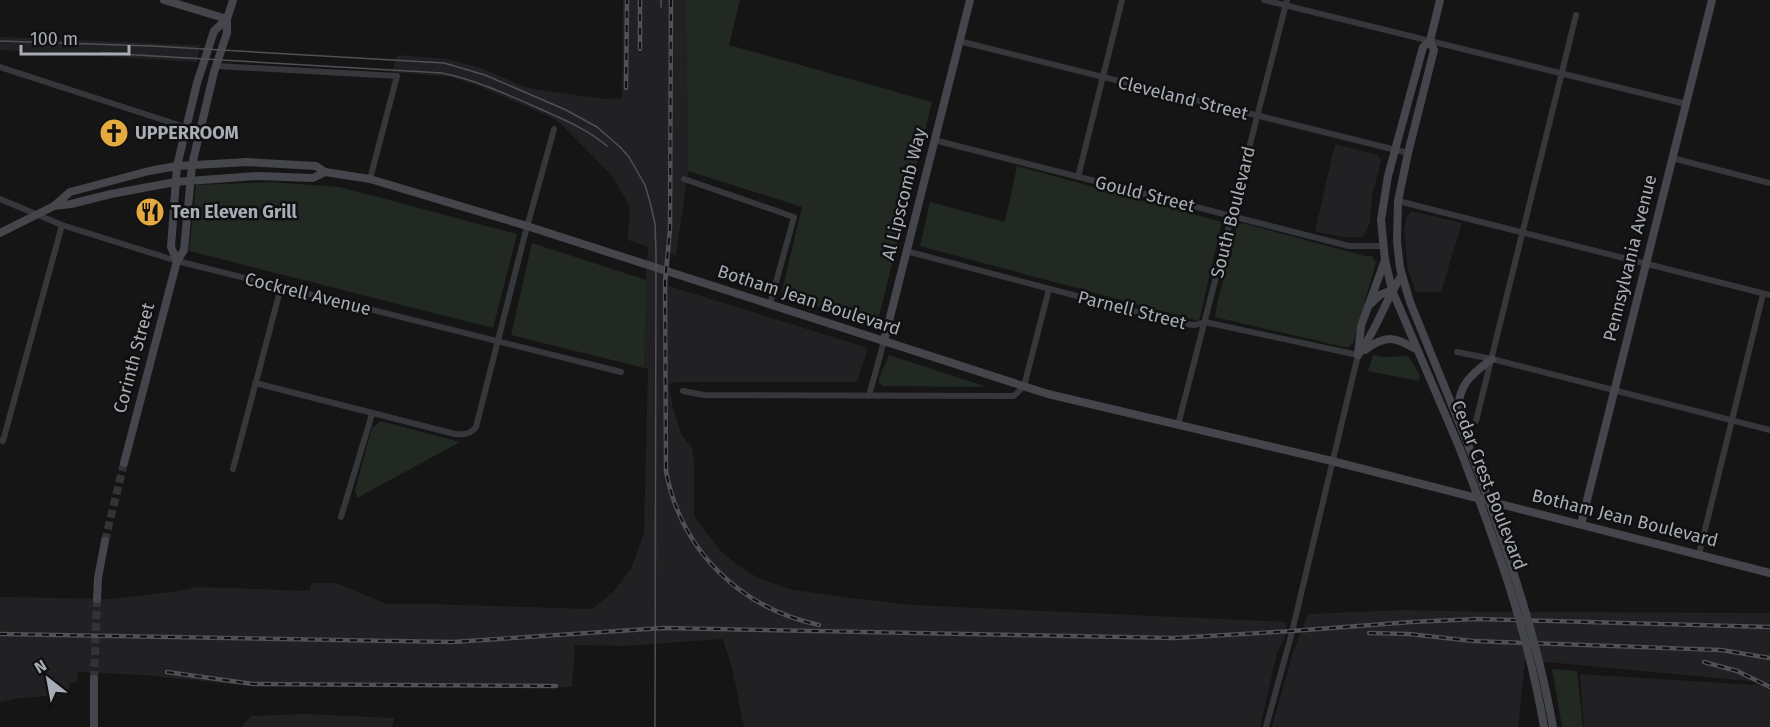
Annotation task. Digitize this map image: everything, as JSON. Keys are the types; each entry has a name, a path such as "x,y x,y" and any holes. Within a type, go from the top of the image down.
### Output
{"main road":[{"path":"164,0 227,19"},
{"name":"Corinth Street","path":"124,463 177,261 184,250 192,165 216,66 227,33 227,19 233,0"},
{"name":"Al Lipscomb Way","path":"884,341 970,0"},
{"path":"1430,41 1440,0"},
{"name":"Pennsylvania Avenue","path":"1581,524 1712,0"},
{"name":"Corinth Street","path":"177,261 171,247 175,182 185,126 214,31 227,19"},
{"name":"Cedar Crest Boulevard","path":"1544,727 1532,662 1494,537 1392,290 1385,260 1381,220 1384,194 1424,47 1430,41 1434,50 1398,201 1396,241 1402,275 1410,302 1469,447 1521,591 1539,656 1553,727"},
{"name":"Botham Jean Boulevard","path":"0,233 54,206 70,192 177,166 248,162 316,166 325,172 370,179 527,226 1048,394 1332,461 1770,573"},
{"name":"Botham Jean Boulevard","path":"54,206 175,182 257,176 313,178 325,172"},
{"path":"1358,355 1361,326 1385,260"},
{"path":"1358,355 1366,345 1392,290 1402,275"},
{"path":"1392,290 1410,302"},
{"path":"1367,307 1380,295 1392,290"},
{"path":"1358,355 1377,341 1385,339 1401,341 1416,349"},
{"path":"1460,424 1458,406 1461,389 1473,373 1492,359"},
{"path":"97,599 98,578 105,541"},
{"path":"94,679 94,727"}],"street":[{"path":"1078,177 1122,0"},
{"path":"1264,0 1286,3 1686,104"},
{"name":"South Boulevard","path":"1178,425 1286,3"},
{"path":"1476,421 1576,15"},
{"name":"Cleveland Street","path":"959,41 1408,153"},
{"path":"216,66 397,76 370,179"},
{"path":"0,67 185,126"},
{"path":"255,383 455,435 466,435 472,432 476,427 554,129"},
{"name":"Gould Street","path":"934,140 1357,248 1383,246"},
{"path":"1672,158 1770,183"},
{"path":"684,179 794,217 770,304"},
{"name":"Cockrell Avenue","path":"0,199 62,225 177,261 621,372"},
{"path":"1398,201 1767,294 1731,421 1699,554"},
{"path":"2,440 62,225"},
{"name":"Parnell Street","path":"906,251 1183,324 1195,326 1205,322 1358,355"},
{"path":"233,469 281,287"},
{"path":"683,391 704,395 1014,396 1024,386 1049,289"},
{"name":"Al Lipscomb Way","path":"869,396 884,341"},
{"path":"1457,352 1770,430"},
{"path":"1266,727 1292,632 1358,355"},
{"path":"341,517 372,414"}],"shaded area":[{"path":"623,0 686,0 688,171 676,256 670,254 669,286 868,348 857,382 676,382 669,384 681,434 692,448 694,515 722,552 758,578 789,589 842,597 911,605 1287,622 1284,640 1277,653 1260,727 744,727 733,672 723,639 623,646 575,645 572,687 348,687 230,684 145,675 78,672 76,683 70,683 67,695 20,698 0,702 0,597 112,599 197,587 309,591 312,583 336,583 387,604 592,609 614,591 631,569 644,533 648,369 644,368 645,292 648,247 628,240 630,207 613,177 561,124 551,117 476,85 450,77 392,72 397,55 448,59 484,69 522,86 539,90 605,99 622,98"},
{"path":"686,0 740,0 729,45 932,102 877,325 781,295 802,207 688,171"},
{"path":"0,37 200,45 197,62 0,50"},
{"path":"1335,144 1378,155 1381,161 1372,196 1370,222 1363,237 1342,237 1315,231"},
{"path":"1017,166 1222,222 1199,321 920,246 930,202 1005,222"},
{"path":"270,182 340,187 517,234 493,328 189,251 196,185"},
{"path":"1411,211 1462,223 1441,292 1416,292 1408,269 1404,231 1406,218"},
{"path":"1242,223 1372,256 1376,262 1353,343 1349,347 1215,317 1237,226"},
{"path":"532,243 646,280 644,368 511,335"},
{"path":"889,355 984,387 883,386 879,383 879,378"},
{"path":"1373,355 1408,356 1420,375 1419,381 1368,371"},
{"path":"381,421 460,442 357,498 355,490 372,428"},
{"path":"1403,610 1770,613 1770,683 1525,660 1518,727 1272,727 1292,655 1308,614"},
{"path":"1552,669 1577,671 1583,727 1562,727"},
{"path":"1580,674 1770,686 1770,727 1584,727"},
{"path":"305,714 394,718 392,727 242,727 251,716"}],"tunnel":[{"path":"105,541 124,463"},
{"path":"94,679 97,599"}],"tram line":[{"path":"661,0 661,7"},
{"path":"0,41 152,46 444,63 485,75 566,110 597,127 620,147 629,157 645,185 655,224 655,727"},
{"path":"102,53 442,73 479,83 538,108 582,129 607,146"}],"railway":[{"path":"626,88 627,0"},
{"path":"640,0 640,49"},
{"path":"671,0 670,229 665,282 666,471 674,500 685,526 700,550 718,572 740,590 764,605 790,617 819,625"},
{"path":"0,634 452,642 663,628 1175,638 1477,619 1770,627"},
{"path":"1369,633 1409,634 1473,641 1721,650 1770,658"},
{"path":"1704,662 1737,671 1770,687"},
{"path":"167,672 253,684 556,686"}],"place":[{"name":"UPPERROOM","path":"114,133"},
{"name":"Ten Eleven Grill","path":"150,212"}]}
